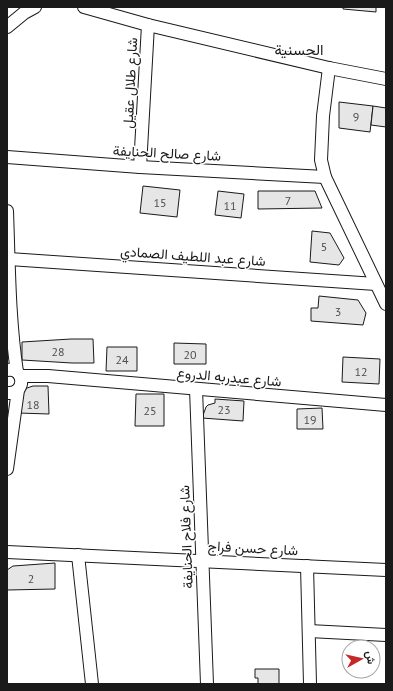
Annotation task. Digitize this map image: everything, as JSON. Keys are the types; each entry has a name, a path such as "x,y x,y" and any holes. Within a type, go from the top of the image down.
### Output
{"street":[{"path":"7,27 24,13 35,7"},
{"path":"84,7 148,25 329,68 383,79"},
{"name":"شارع طلال عقيل","path":"140,167 148,25"},
{"path":"329,68 323,116 321,160 325,177 386,304"},
{"name":"شارع صالح الحنايفة","path":"7,157 140,167 325,177"},
{"path":"7,212 15,381 7,469"},
{"name":"شارع عبد اللطيف الصمادي","path":"9,259 376,284"},
{"path":"7,344 11,297"},
{"name":"شارع عبدربه الدروع","path":"15,381 70,379 386,405"},
{"name":"شارع فلاح الحنايفة","path":"196,389 207,684"},
{"name":"شارع حسن فراج","path":"7,552 78,554 386,570"},
{"path":"78,554 92,684"},
{"name":"شارع حسن فراج","path":"307,566 310,684"},
{"path":"309,631 386,635"}],"building":[{"path":"343,7 376,7 376,12 343,9"},
{"path":"339,102 373,106 370,132 339,128"},
{"path":"373,106 386,108 386,127 371,125"},
{"path":"143,186 180,190 177,217 140,213"},
{"path":"218,191 244,194 241,218 215,215"},
{"path":"258,191 315,191 322,208 258,209"},
{"path":"312,231 330,233 344,258 339,265 310,262"},
{"path":"319,296 358,300 366,313 363,325 311,321 311,308 318,308"},
{"path":"93,339 94,363 22,360 22,342"},
{"path":"174,343 206,344 206,364 174,364"},
{"path":"107,347 137,347 137,371 106,371"},
{"path":"343,357 380,359 379,384 342,382"},
{"path":"33,386 48,386 49,414 18,413 23,391"},
{"path":"136,394 164,394 164,426 135,426"},
{"path":"215,399 244,401 243,421 202,418 206,407 215,403"},
{"path":"322,408 323,429 297,429 297,409"},
{"path":"55,563 55,589 7,590 7,570 13,566"},
{"path":"255,669 279,669 279,684 258,684 258,678 255,678"}],"district":[{"name":"الحسنية","path":"299,49"}]}
